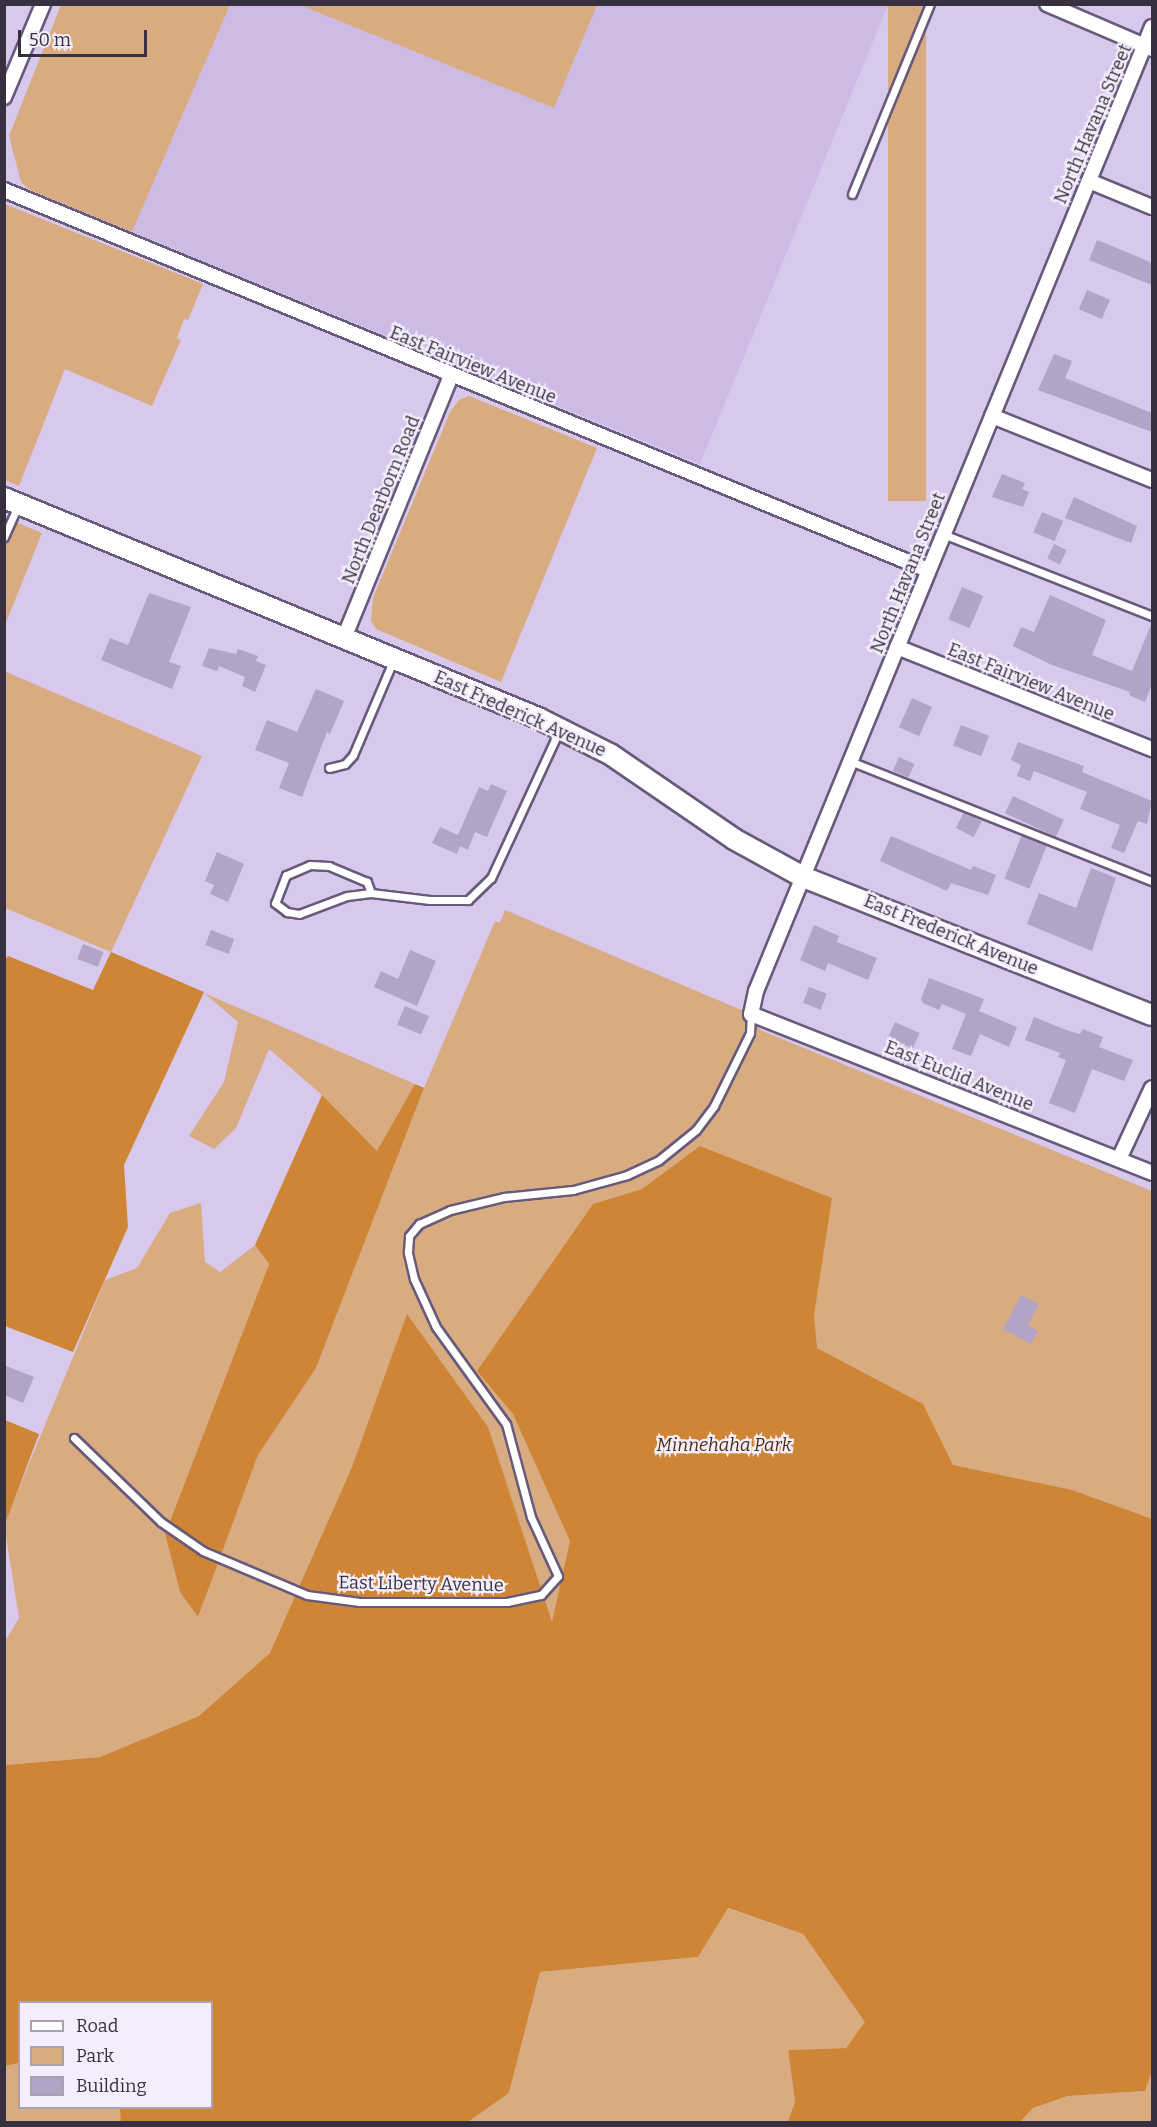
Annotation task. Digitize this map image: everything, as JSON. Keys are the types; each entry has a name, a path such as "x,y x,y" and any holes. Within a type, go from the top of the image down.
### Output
{"main road":[{"name":"East Frederick Avenue","path":"12,501 560,729 646,776 734,839 804,877 1152,1015"}],"street":[{"path":"4,97 43,4"},
{"path":"1047,4 1149,47"},
{"name":"North Havana Street","path":"751,1014 756,991 928,570 1089,181 1149,47 1152,27"},
{"path":"1089,181 1152,207"},
{"name":"East Fairview Avenue","path":"4,190 451,376 928,570"},
{"name":"North Dearborn Road","path":"344,638 451,376"},
{"path":"992,416 1152,480"},
{"name":"East Fairview Avenue","path":"897,647 1152,749"},
{"name":"East Euclid Avenue","path":"751,1014 1152,1173"},
{"path":"1119,1159 1152,1088"}],"lane":[{"path":"852,194 930,4"},
{"path":"4,537 12,501"},
{"path":"943,534 1152,616"},
{"path":"329,768 345,764 353,755 394,658"},
{"path":"371,892 367,882 329,866 310,865 286,875 275,903 287,912 299,914 347,896 371,892 430,900 468,900 491,878 524,814 560,729"},
{"path":"850,761 1152,881"},
{"name":"North Havana Street","path":"558,1576 531,1517 506,1424 451,1351 423,1302 408,1252 409,1236 419,1224 477,1203 573,1190 627,1175 659,1160 696,1130 733,1071 750,1033 751,1014"},
{"name":"East Liberty Avenue","path":"74,1438 161,1522 202,1551 307,1595 360,1602 507,1602 541,1596 558,1576"}],"shaded area":[{"path":"230,5 300,5 554,108 597,5 888,5 700,464 132,232"}],"green space":[{"path":"597,4 554,108 300,5"},
{"path":"61,5 230,5 132,232 30,190 21,182 9,136"},
{"path":"888,5 926,5 926,501 888,501"},
{"path":"5,204 203,284 188,320 184,319 177,338 181,340 152,406 65,369 19,486 5,480"},
{"path":"469,396 597,448 501,682 376,629 371,621 373,598 450,412 459,400"},
{"path":"5,518 42,533 5,625"},
{"path":"4,671 202,756 111,952 5,908"},
{"name":"Minnehaha Park","path":"505,910 751,1014 760,1030 1152,1191 1152,2046 182,1723 100,1757 5,1765 5,1641 19,1618 4,1524 105,1280 137,1268 170,1213 201,1203 205,1262 220,1272 255,1245 269,1264 165,1534 180,1592 198,1616 258,1455 316,1368 424,1088 495,921 500,923"},
{"path":"111,952 204,992 124,1165 128,1227 73,1352 5,1326 5,959 8,956 93,990"},
{"path":"204,993 415,1084 377,1152 322,1095 269,1049 236,1128 214,1149 189,1136 224,1082 238,1022"},
{"path":"415,1084 424,1088 316,1368 258,1455 198,1617 180,1592 165,1534 269,1264 255,1245 322,1095 377,1151"},
{"name":"Minnehaha Park","path":"700,1146 832,1198 814,1315 817,1348 923,1404 953,1465 1072,1490 1152,1519 1152,2072 1145,2091 1068,2096 1033,2108 1020,2122 788,2122 795,2102 788,2050 846,2048 865,2022 803,1934 728,1908 698,1957 540,1972 509,2093 468,2122 121,2122 120,2109 213,2109 213,2001 18,2001 18,2063 5,2066 5,1765 100,1757 199,1716 270,1653 352,1467 407,1314 488,1427 552,1622 570,1541 513,1414 477,1371 593,1204 642,1189"},
{"path":"5,1420 39,1434 5,1524"},
{"path":"727,1908 803,1934 866,2023 846,2048 788,2050 795,2103 788,2122 468,2122 509,2093 540,1972 698,1957"},
{"path":"18,2063 18,2109 120,2109 123,2119 121,2122 5,2122 4,2066"},
{"path":"1152,2072 1152,2122 1020,2122 1033,2108 1068,2096 1145,2091"}],"building":[{"path":"1097,240 1148,261 1152,265 1152,285 1089,260"},
{"path":"1087,290 1110,300 1102,319 1079,309"},
{"path":"1054,354 1072,361 1065,378 1152,413 1152,432 1038,390"},
{"path":"1002,474 1025,483 1022,489 1029,492 1023,507 992,497"},
{"path":"1074,497 1137,526 1131,543 1065,518"},
{"path":"1042,512 1063,521 1055,541 1033,532"},
{"path":"1054,544 1067,550 1060,564 1047,559"},
{"path":"962,587 983,596 969,628 948,619"},
{"path":"149,593 191,607 169,662 181,666 172,689 101,660 110,638 128,645"},
{"path":"1050,595 1106,620 1092,655 1132,671 1152,622 1152,684 1145,702 1129,695 1130,692 1052,665 1013,646 1021,627 1034,632"},
{"path":"209,648 236,654 238,649 258,656 256,661 266,665 255,692 242,686 245,677 219,666 217,671 202,666"},
{"path":"316,689 344,701 330,734 327,732 302,797 279,788 289,763 255,750 267,720 297,732"},
{"path":"912,698 932,707 919,736 899,727"},
{"path":"961,725 989,736 981,756 953,746"},
{"path":"1018,742 1084,766 1082,772 1152,801 1147,824 1138,821 1124,853 1111,848 1120,825 1080,809 1087,792 1034,771 1030,781 1017,776 1021,765 1011,760"},
{"path":"899,757 915,764 908,778 893,771"},
{"path":"491,784 507,791 487,837 475,832 468,850 460,846 457,854 432,843 440,827 458,835 479,787 488,791"},
{"path":"1013,796 1064,820 1056,837 1005,813"},
{"path":"964,812 982,821 974,837 956,828"},
{"path":"1022,835 1047,845 1029,889 1004,879"},
{"path":"891,836 971,870 973,866 996,875 988,895 951,883 947,891 880,861"},
{"path":"217,852 244,864 228,902 210,894 214,885 205,881"},
{"path":"1091,868 1116,878 1092,951 1027,924 1039,893 1076,908"},
{"path":"814,925 839,936 837,942 877,958 868,980 828,963 825,971 800,960"},
{"path":"211,930 234,939 229,954 205,945"},
{"path":"83,944 104,952 98,967 77,959"},
{"path":"410,950 436,961 417,1006 374,987 381,971 398,979"},
{"path":"929,978 984,999 979,1011 1017,1027 1009,1047 980,1034 971,1056 952,1049 966,1014 942,1004 939,1010 923,1003 921,999"},
{"path":"809,987 827,994 821,1010 803,1003"},
{"path":"405,1006 429,1016 421,1035 397,1024"},
{"path":"1034,1017 1069,1031 1080,1034 1083,1029 1103,1037 1099,1047 1133,1060 1124,1081 1092,1069 1075,1113 1049,1103 1066,1060 1058,1057 1060,1053 1025,1040"},
{"path":"895,1022 920,1033 913,1049 888,1038"},
{"path":"1021,1295 1039,1304 1028,1325 1038,1331 1031,1344 1003,1329"},
{"path":"4,1365 34,1377 23,1403 4,1395"}]}
